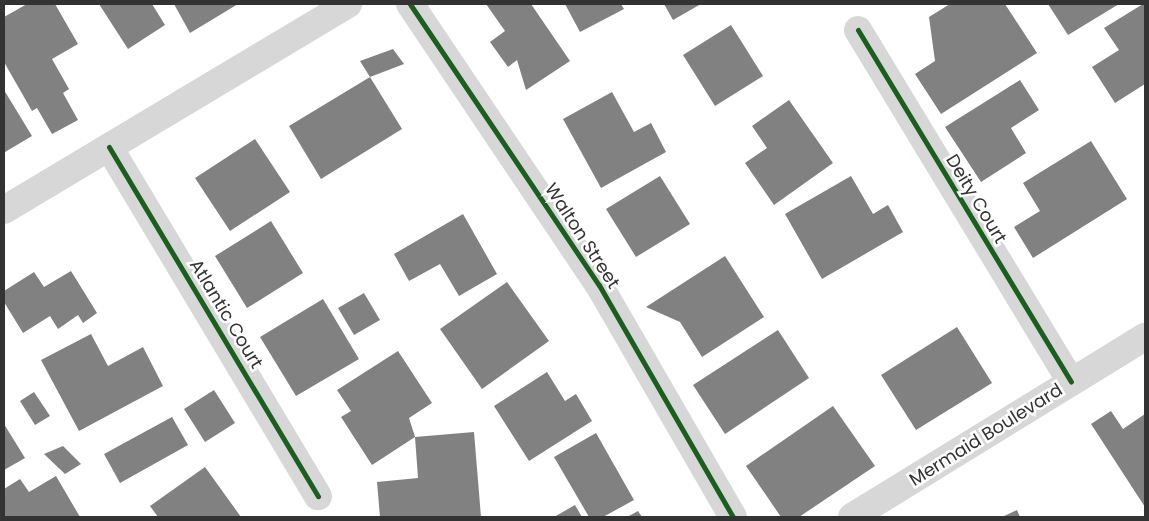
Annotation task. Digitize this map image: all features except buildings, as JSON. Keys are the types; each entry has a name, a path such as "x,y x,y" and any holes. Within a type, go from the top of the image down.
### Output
{"street":[{"path":"4,210 348,4"},
{"name":"Walton Street","path":"410,4 599,285 733,517"},
{"name":"Deity Court","path":"858,30 1071,382"},
{"name":"Atlantic Court","path":"110,147 318,496"},
{"name":"Mermaid Boulevard","path":"852,517 1145,337"}],"cycle path":[{"path":"410,4 599,285 733,517"},
{"path":"858,30 1071,382"},
{"path":"109,147 318,496"}]}
